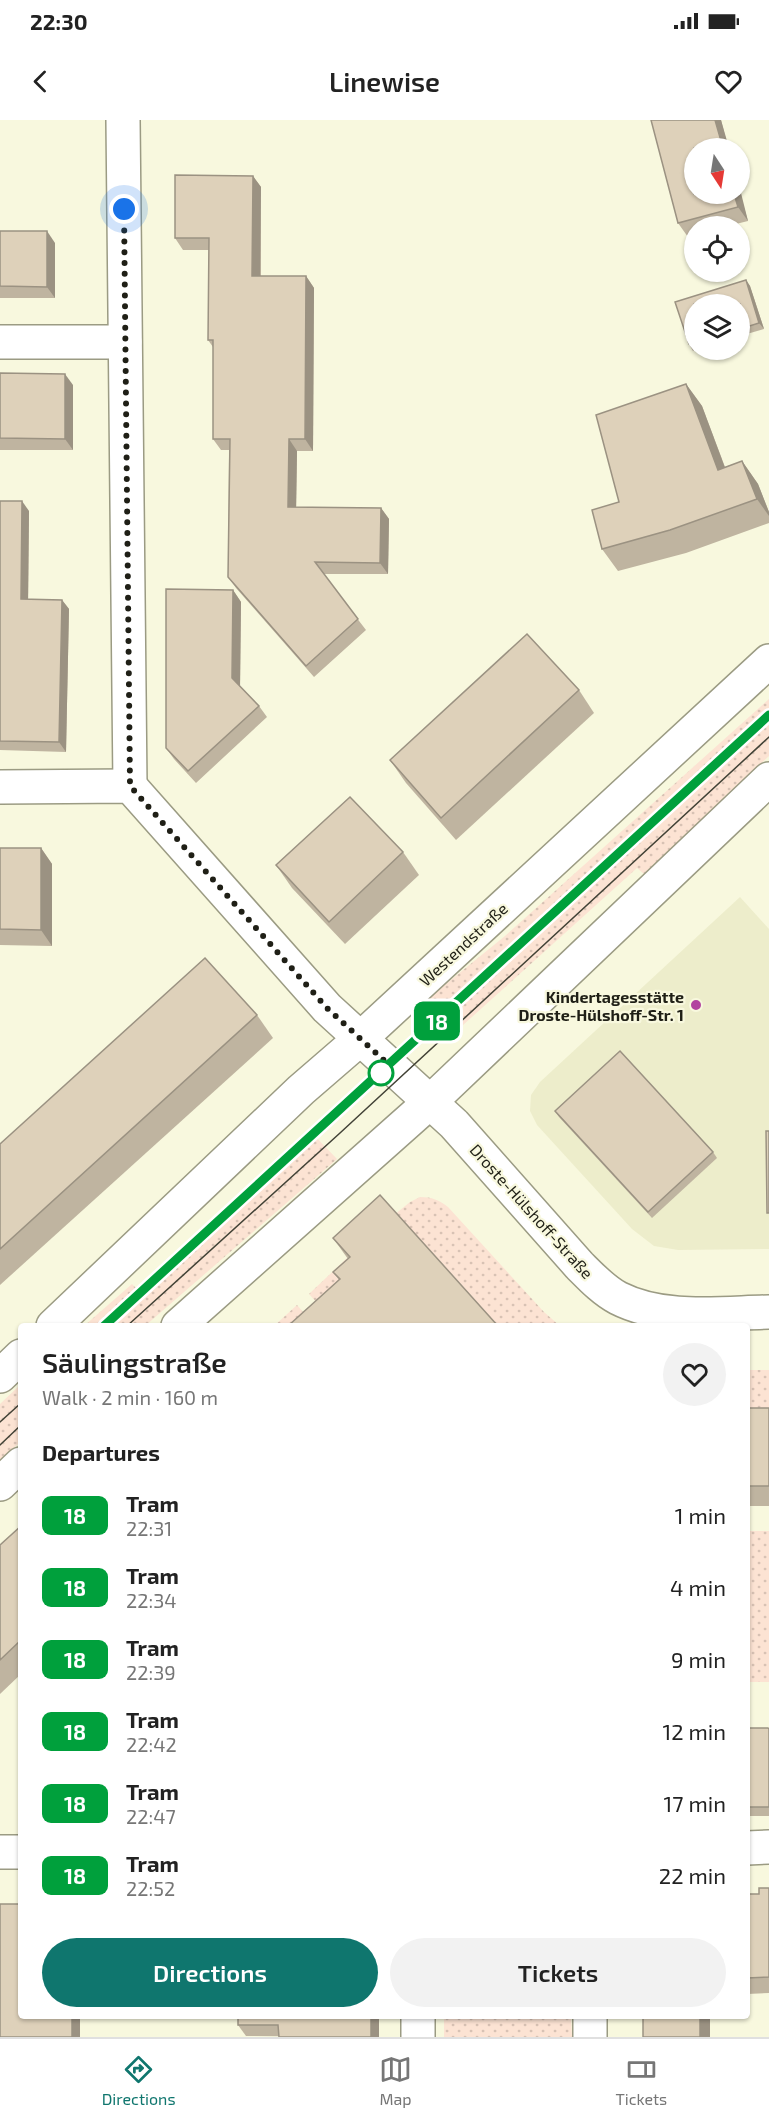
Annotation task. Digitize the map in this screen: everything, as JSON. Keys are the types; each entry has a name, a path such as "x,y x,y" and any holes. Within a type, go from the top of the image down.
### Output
{"street":[{"path":"0,787 130,786 123,120"},
{"path":"0,342 125,342"},
{"name":"Westendstraße","path":"55,1323 301,1090 360,1039 769,661"},
{"path":"181,1323 430,1102 769,779"},
{"name":"Droste-Hülshoff-Straße","path":"130,786 327,1008 454,1124 597,1284 616,1297 655,1311 769,1312"},
{"path":"0,1376 18,1359"},
{"path":"0,1484 18,1467"},
{"path":"750,1848 769,1847"},
{"path":"0,1852 18,1852"},
{"path":"418,2019 418,2037"},
{"path":"590,2019 590,2037"}],"shaded area":[{"path":"769,699 769,756 644,874 637,868 452,1035 425,1001 505,936"},
{"name":"Kindertagesstätte Droste-Hülshoff-Str. 1","path":"740,897 769,929 769,1249 678,1250 654,1246 632,1229 537,1125 530,1111 531,1095 540,1082"},
{"path":"311,1132 337,1159 148,1323 87,1323 132,1284 137,1289"},
{"path":"420,1197 442,1202 557,1323 491,1323 394,1215"},
{"path":"347,1258 356,1268 318,1304 309,1294"},
{"path":"297,1305 312,1323 277,1323"},
{"path":"750,1370 769,1370 769,1428 750,1429"},
{"path":"18,1387 18,1444 0,1461 0,1404"},
{"path":"750,1531 769,1531 769,1682 750,1682"},
{"path":"444,2019 571,2019 572,2037 444,2037"}],"building":[{"path":"651,120 715,120 720,138 684,138 684,204 737,204 738,207 704,216 684,216 684,221 678,223"},
{"path":"175,175 253,176 252,276 306,276 305,439 289,439 288,507 381,508 380,563 315,562 358,619 306,666 228,577 230,439 213,439 213,340 208,340 209,238 175,238"},
{"path":"0,231 47,231 47,287 0,286"},
{"path":"747,282 759,323 750,326 750,294 701,294"},
{"path":"684,299 684,329 675,302"},
{"path":"0,373 65,374 65,439 0,438"},
{"path":"686,384 718,470 742,461 757,499 670,530 602,549 592,510 619,502 596,415"},
{"path":"0,501 22,501 21,599 62,600 59,742 0,741"},
{"path":"166,589 233,590 232,678 259,706 188,771 166,748"},
{"path":"527,634 579,690 441,818 390,760"},
{"path":"350,797 403,852 329,922 276,865"},
{"path":"0,848 41,848 41,930 0,929"},
{"path":"205,958 257,1015 0,1249 0,1144"},
{"path":"620,1051 713,1152 648,1212 555,1111"},
{"path":"766,1131 769,1131 769,1213 767,1213"},
{"path":"380,1195 495,1323 291,1323 340,1279 333,1272 350,1257 333,1238"},
{"path":"750,1408 769,1408 769,1486 750,1486"},
{"path":"18,1529 18,1643 0,1660 0,1545"},
{"path":"750,1728 769,1729 769,1807 750,1807"},
{"path":"759,1888 769,1888 769,1977 750,1978 750,1894 759,1894"},
{"path":"0,1904 18,1904 18,2019 72,2019 72,2037 0,2037"},
{"path":"238,2019 371,2019 371,2037 279,2037 278,2025 238,2025"},
{"path":"643,2019 700,2019 700,2037 643,2037"}],"tram line":[{"path":"107,1323 769,715"},
{"name":"18","path":"107,1323 769,715"},
{"path":"130,1323 769,737"},
{"path":"0,1422 18,1406"},
{"path":"0,1445 18,1428"}],"place":[{"name":"Kindertagesstätte Droste-Hülshoff-Str. 1","path":"696,1005"}],"route":[{"path":"124,209 130,786 327,1008 389,1065 381,1073"}]}
